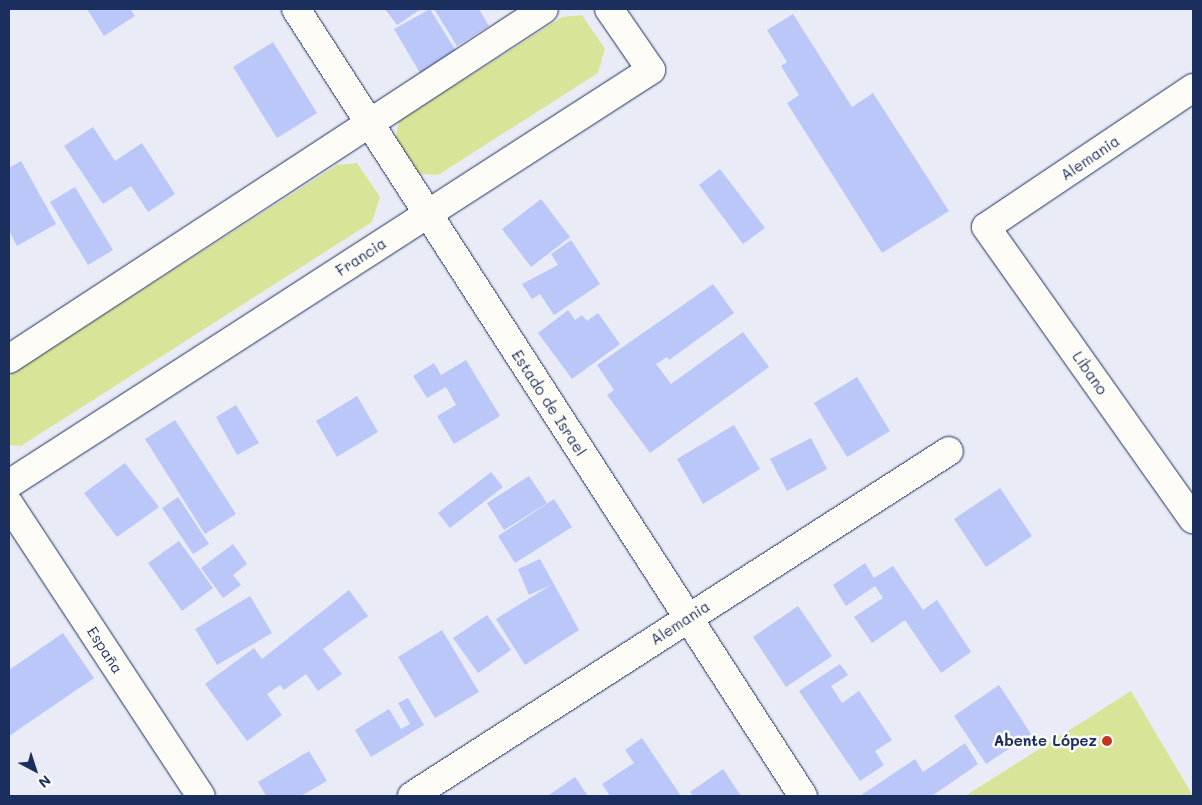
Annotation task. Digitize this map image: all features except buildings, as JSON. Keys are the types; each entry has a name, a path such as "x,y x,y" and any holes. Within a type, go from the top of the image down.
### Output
{"street":[{"name":"Estado de Israel","path":"296,9 803,796"},
{"path":"9,359 544,9"},
{"name":"Francia","path":"9,484 651,70 609,9"},
{"name":"Alemania","path":"986,228 1193,88"},
{"name":"Líbano","path":"986,228 1193,519"},
{"name":"Alemania","path":"412,796 949,452"},
{"name":"España","path":"9,504 201,796"}],"green space":[{"path":"582,15 605,49 598,73 438,175 417,174 395,140 399,121 562,17"},
{"path":"357,163 380,197 372,222 21,446 9,445 9,375 337,165"},
{"name":"Abente López","path":"1131,691 1193,796 965,796"}],"place":[{"name":"Abente López","path":"1107,741"}]}
